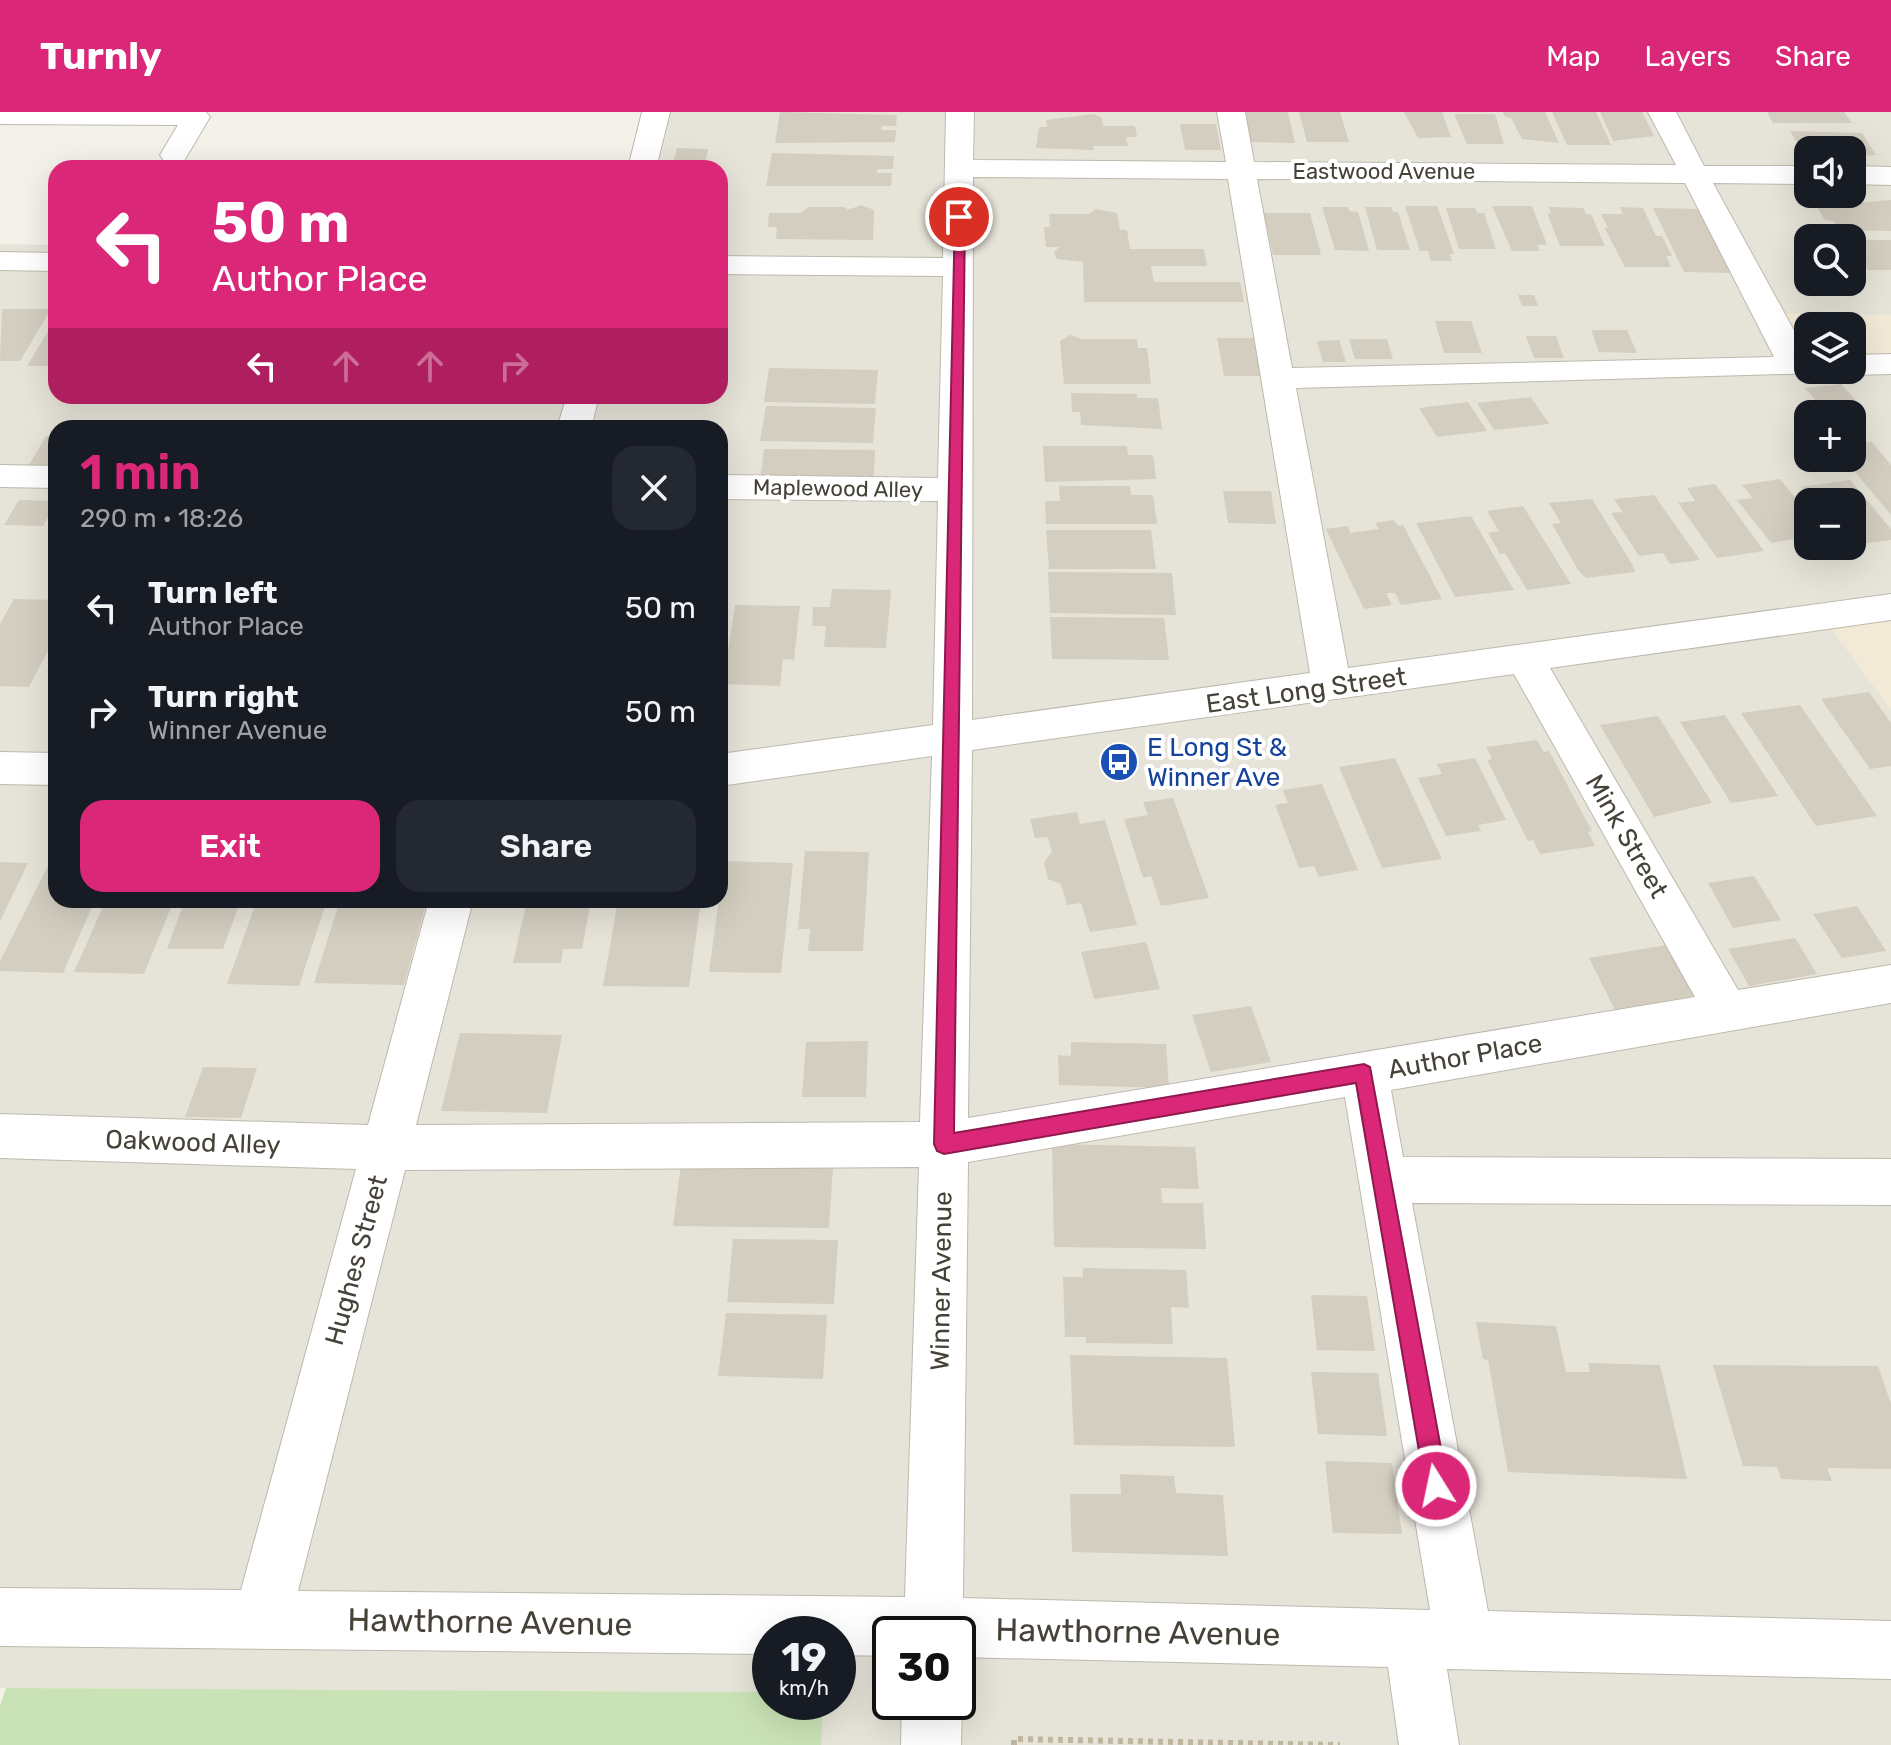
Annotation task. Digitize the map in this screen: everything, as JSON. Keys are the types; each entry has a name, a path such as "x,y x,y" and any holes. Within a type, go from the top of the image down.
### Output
{"street":[{"path":"644,160 656,112"},
{"name":"Winner Avenue","path":"933,1616 952,740 960,112"},
{"path":"1231,112 1332,686"},
{"path":"1662,112 1794,352"},
{"path":"0,116 137,114 196,117 174,155"},
{"name":"Eastwood Avenue","path":"960,168 1794,175"},
{"path":"1866,175 1891,176"},
{"path":"0,261 48,262"},
{"path":"728,265 959,267"},
{"path":"1866,365 1891,364"},
{"path":"1277,378 1794,366"},
{"path":"0,476 48,477"},
{"name":"Maplewood Alley","path":"728,487 955,490"},
{"name":"East Long Street","path":"728,769 1889,611"},
{"name":"Mink Street","path":"1526,660 1727,1012"},
{"path":"0,768 48,769"},
{"name":"Hughes Street","path":"262,1620 449,908"},
{"name":"Author Place","path":"386,1148 944,1144 1891,984"},
{"path":"1364,1073 1383,1180 1438,1639 1429,1745"},
{"name":"Oakwood Alley","path":"0,1136 386,1148"},
{"path":"1383,1180 1891,1182"},
{"name":"Hawthorne Avenue","path":"0,1617 872,1629"},
{"name":"Hawthorne Avenue","path":"976,1631 1891,1650"},
{"path":"931,1745 932,1720"}],"path":[{"path":"1014,1745 1014,1739 1340,1745"}],"shaded area":[{"path":"657,112 1891,112 1891,1745 821,1745 823,1720 856,1720 856,1616 752,1616 752,1692 0,1688 0,244 48,245 48,404 728,404 728,160 646,160"},
{"path":"1764,313 1794,313 1794,350"},
{"path":"1866,315 1891,315 1891,366 1866,367"},
{"path":"1891,609 1891,710 1824,619"}],"green space":[{"path":"6,1688 752,1692 752,1720 823,1720 821,1745 0,1745 0,1706"}],"building":[{"path":"780,112 897,115 896,126 882,126 881,130 896,130 895,142 775,143"},
{"path":"1244,112 1288,112 1295,143 1250,142"},
{"path":"1299,112 1340,112 1349,142 1307,142"},
{"path":"1404,112 1442,112 1451,137 1418,138"},
{"path":"1503,112 1545,112 1559,143 1522,139 1511,118 1505,117"},
{"path":"1552,112 1596,112 1611,145 1567,145"},
{"path":"1600,112 1642,112 1654,136 1613,141"},
{"path":"1767,112 1844,112 1852,123 1773,123"},
{"path":"1094,114 1102,118 1103,126 1135,126 1137,137 1126,137 1128,146 1093,146 1094,150 1036,148 1039,127 1047,127 1046,120"},
{"path":"1454,114 1495,114 1504,144 1467,144"},
{"path":"1180,124 1216,124 1221,150 1185,150"},
{"path":"1790,131 1862,133 1864,136 1794,136"},
{"path":"1866,139 1876,155 1866,156"},
{"path":"677,148 708,149 706,160 674,160"},
{"path":"772,153 894,156 893,169 877,169 877,173 892,173 891,186 766,186"},
{"path":"1891,200 1891,231 1866,231 1866,224 1836,224 1825,220 1817,208 1866,208 1866,202"},
{"path":"861,205 874,210 873,240 776,239 777,227 768,227 769,213 801,213 809,207 845,207 848,210"},
{"path":"1405,206 1437,206 1454,254 1450,254 1452,261 1431,261 1428,251 1420,251"},
{"path":"1492,206 1532,206 1547,245 1537,245 1540,251 1512,251"},
{"path":"1322,207 1348,207 1349,211 1358,212 1369,251 1335,250"},
{"path":"1365,207 1391,207 1393,212 1398,212 1410,250 1377,250"},
{"path":"1549,207 1583,208 1586,214 1591,214 1605,246 1560,246 1547,213 1551,214"},
{"path":"1620,207 1643,208 1656,236 1662,236 1672,256 1666,256 1671,267 1625,267 1604,227 1608,228 1601,214 1623,214"},
{"path":"1446,208 1475,208 1477,213 1484,213 1496,249 1459,249"},
{"path":"1653,208 1701,209 1734,273 1684,272"},
{"path":"1095,209 1117,213 1120,230 1127,230 1130,249 1204,249 1207,266 1151,266 1154,282 1240,282 1244,302 1084,302 1083,262 1057,259 1054,252 1059,247 1046,247 1044,227 1050,227 1049,214 1089,214"},
{"path":"1264,213 1310,213 1321,255 1273,255"},
{"path":"1866,240 1891,240 1891,270 1868,270"},
{"path":"1518,295 1534,295 1538,306 1522,306"},
{"path":"2,309 48,309 20,361 0,361"},
{"path":"1435,321 1471,321 1482,353 1444,353"},
{"path":"1591,330 1627,330 1637,353 1599,352"},
{"path":"48,331 48,366 27,366"},
{"path":"1070,335 1082,339 1137,339 1138,348 1147,348 1151,384 1064,384 1060,341"},
{"path":"1526,336 1556,336 1564,358 1534,358"},
{"path":"1217,338 1254,338 1261,376 1224,376"},
{"path":"1349,339 1387,339 1393,359 1355,359"},
{"path":"1339,340 1346,362 1323,362 1317,341"},
{"path":"769,368 878,370 875,404 764,402"},
{"path":"1841,384 1856,400 1815,400 1805,388"},
{"path":"1071,393 1137,394 1137,398 1158,398 1162,429 1081,425 1080,412 1072,412"},
{"path":"1531,397 1549,424 1494,430 1477,403"},
{"path":"1468,402 1487,431 1437,437 1419,408"},
{"path":"766,406 876,408 873,443 760,441"},
{"path":"46,436 48,436 48,465 29,465"},
{"path":"1872,442 1891,465 1891,515 1855,472 1866,472 1866,443"},
{"path":"1043,446 1127,446 1128,455 1153,455 1156,479 1045,482"},
{"path":"764,449 875,450 873,489 759,487"},
{"path":"1780,479 1794,496 1794,539 1771,543 1737,500 1753,498 1742,485"},
{"path":"1850,480 1857,488 1802,488"},
{"path":"1715,484 1764,551 1717,558 1678,503 1695,501 1687,488"},
{"path":"1059,486 1130,486 1131,495 1153,495 1157,524 1046,524 1045,501 1060,501"},
{"path":"1223,491 1271,491 1276,524 1228,523"},
{"path":"1654,495 1700,560 1670,564 1663,553 1639,556 1611,513 1623,512 1614,499"},
{"path":"1592,499 1635,572 1586,578 1578,570 1552,524 1561,523 1549,503"},
{"path":"1866,499 1891,529 1891,540 1866,543"},
{"path":"19,500 48,501 48,517 43,526 4,525"},
{"path":"1523,506 1571,584 1527,590 1505,553 1500,554 1488,533 1499,531 1487,511"},
{"path":"1471,516 1514,590 1455,597 1416,523"},
{"path":"1394,520 1398,526 1403,525 1442,599 1401,605 1395,593 1386,593 1392,605 1364,609 1326,529 1348,526 1350,533 1379,529 1375,523"},
{"path":"1046,530 1151,530 1156,569 1049,569"},
{"path":"1048,572 1172,573 1176,615 1050,613"},
{"path":"832,589 891,590 886,648 824,647 826,626 812,626 813,607 830,607"},
{"path":"14,599 48,600 48,651 29,687 0,686 0,624"},
{"path":"735,605 800,606 794,660 783,659 780,686 728,684 728,651"},
{"path":"1050,617 1164,618 1169,660 1052,659"},
{"path":"1869,692 1891,723 1891,766 1870,769 1821,699"},
{"path":"1800,705 1877,816 1816,826 1741,713"},
{"path":"1725,715 1778,796 1731,803 1680,722"},
{"path":"1658,716 1712,803 1654,817 1600,725"},
{"path":"1537,740 1544,752 1549,751 1592,831 1588,832 1595,846 1540,854 1533,840 1528,841 1487,760 1492,759 1486,747"},
{"path":"1395,758 1442,859 1382,868 1339,767"},
{"path":"1475,758 1506,820 1478,825 1481,831 1446,836 1418,778 1442,774 1437,764"},
{"path":"1322,784 1358,870 1319,877 1314,866 1299,868 1275,805 1288,803 1283,790"},
{"path":"1173,798 1209,898 1161,906 1151,876 1143,878 1124,819 1148,815 1143,802"},
{"path":"1077,812 1080,824 1105,820 1137,925 1090,932 1081,903 1067,905 1061,884 1048,879 1044,862 1052,852 1048,837 1035,838 1030,819"},
{"path":"805,851 869,852 863,951 808,951 810,929 798,929"},
{"path":"728,861 793,863 781,973 709,972 718,908 728,908"},
{"path":"0,862 28,863 0,921"},
{"path":"48,866 48,908 91,908 63,973 0,971 0,961"},
{"path":"1754,876 1781,920 1733,928 1708,883"},
{"path":"1857,906 1886,951 1842,958 1813,914"},
{"path":"102,908 171,908 144,974 74,972"},
{"path":"182,908 238,908 223,949 167,949"},
{"path":"254,908 324,908 299,986 227,984"},
{"path":"337,908 425,908 404,985 314,983"},
{"path":"525,908 590,908 582,949 563,949 561,963 513,963"},
{"path":"617,908 700,908 689,987 603,986"},
{"path":"1795,938 1817,974 1749,986 1728,949"},
{"path":"1146,942 1160,989 1094,999 1081,952"},
{"path":"1673,944 1701,995 1615,1010 1589,958"},
{"path":"1251,1006 1271,1062 1211,1072 1192,1015"},
{"path":"460,1033 562,1035 547,1113 441,1111"},
{"path":"868,1041 866,1097 802,1097 806,1042"},
{"path":"1071,1042 1166,1044 1169,1088 1059,1085 1058,1055 1071,1056"},
{"path":"203,1067 257,1068 241,1118 185,1117"},
{"path":"1052,1144 1195,1147 1199,1189 1161,1188 1162,1203 1203,1203 1206,1249 1054,1247"},
{"path":"683,1149 834,1151 829,1228 673,1226"},
{"path":"733,1239 838,1240 834,1304 727,1302"},
{"path":"1083,1268 1186,1270 1189,1308 1171,1307 1173,1344 1086,1343 1086,1337 1065,1337 1063,1277 1083,1277"},
{"path":"1311,1295 1367,1296 1375,1351 1317,1350"},
{"path":"726,1313 827,1315 823,1379 718,1376"},
{"path":"1476,1322 1556,1326 1566,1372 1590,1372 1588,1363 1660,1365 1687,1479 1508,1472 1488,1360 1483,1359"},
{"path":"1070,1355 1227,1358 1235,1447 1074,1445"},
{"path":"1713,1365 1878,1366 1891,1404 1891,1469 1827,1468 1832,1481 1781,1479 1777,1467 1743,1466"},
{"path":"1311,1372 1378,1373 1387,1436 1318,1434"},
{"path":"1325,1461 1392,1463 1402,1534 1333,1533"},
{"path":"1120,1474 1174,1476 1176,1493 1223,1495 1228,1556 1072,1552 1070,1494 1121,1494"}],"place":[{"name":"E Long St & Winner Ave","path":"1119,762"}],"route":[{"path":"959,217 944,1144 1364,1073 1436,1486"}]}
